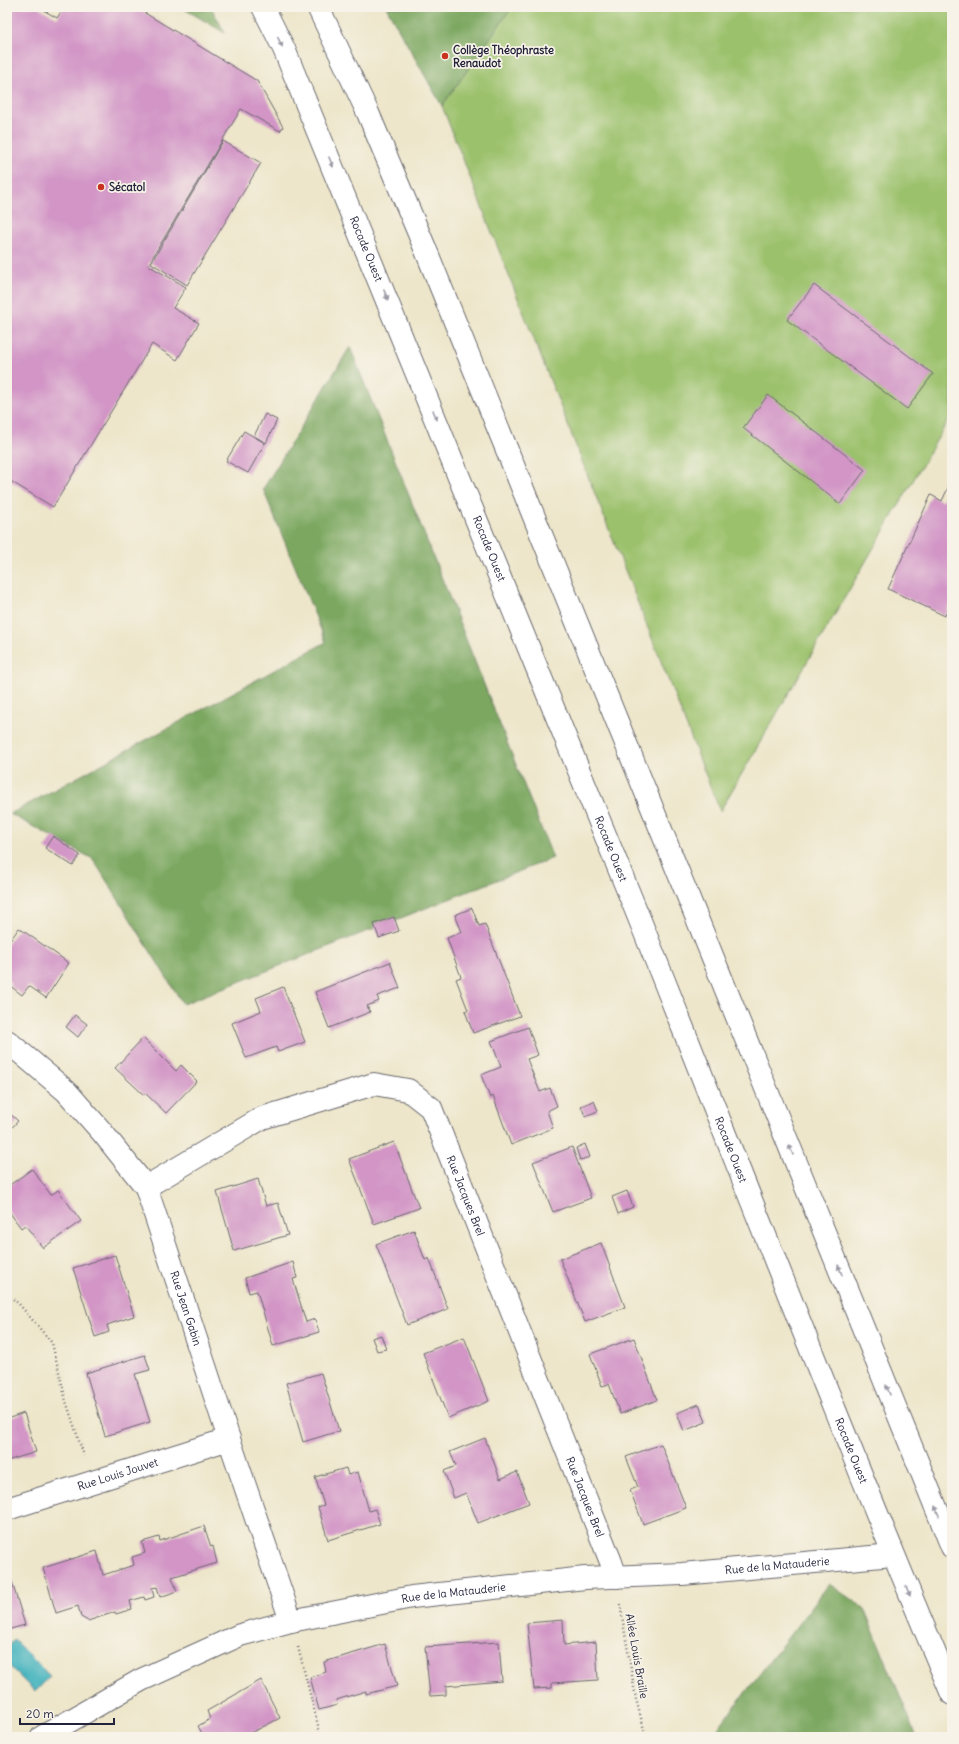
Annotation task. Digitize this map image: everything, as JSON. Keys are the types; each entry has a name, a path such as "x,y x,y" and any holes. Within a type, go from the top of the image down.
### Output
{"main road":[{"name":"Rocade Ouest","path":"263,7 284,49 428,398 597,814 893,1555 952,1694"},
{"path":"318,7 368,113 425,248 952,1547"},
{"name":"Rue Jean Gabin","path":"7,1041 66,1091 102,1132 146,1187 291,1621"},
{"name":"Rue Jacques Brel","path":"146,1187 262,1118 374,1084 408,1090 431,1108 616,1577"},
{"name":"Rue Louis Jouvet","path":"7,1509 229,1439"},
{"name":"Rue de la Matauderie","path":"42,1737 141,1680 240,1635 291,1621 412,1597 585,1578 682,1574 893,1555"}],"path":[{"path":"7,1294 19,1304 52,1343 66,1401 93,1482"},
{"name":"Allée Louis Braille","path":"616,1577 636,1699 646,1737"},
{"path":"291,1621 321,1737"}],"green space":[{"path":"181,7 211,7 225,33"},
{"name":"Collège Théophraste Renaudot","path":"386,7 512,7 442,106"},
{"path":"512,7 952,7 952,414 720,811 442,106"},
{"path":"350,347 553,858 183,1004 93,859 10,814 326,642 263,489"},
{"path":"829,1584 864,1608 917,1737 711,1737"}],"water":[{"path":"14,1640 50,1676 35,1692 7,1664 7,1648"}],"building":[{"name":"Sécatol","path":"7,7 38,7 57,18 64,7 135,7 257,81 283,127 280,131 241,109 148,265 186,287 173,308 199,323 177,360 152,344 53,507 7,479"},
{"path":"223,141 261,163 187,285 151,263"},
{"path":"814,285 933,374 907,409 787,320"},
{"path":"768,395 865,470 840,504 743,428"},
{"path":"265,414 277,420 266,443 254,436"},
{"path":"244,431 265,443 248,473 226,461"},
{"path":"952,479 952,600 945,616 888,589 931,495 942,501"},
{"path":"53,836 80,855 73,866 45,848"},
{"path":"472,908 479,926 485,924 520,1016 473,1033 465,1011 468,1010 456,979 461,977 447,938 462,932 455,915"},
{"path":"394,917 399,931 379,938 374,924"},
{"path":"19,928 69,963 46,998 29,986 22,995 9,985 11,983 7,980 7,945"},
{"path":"390,962 400,988 377,996 379,1001 367,1006 370,1012 329,1028 315,992"},
{"path":"283,987 305,1042 278,1052 276,1047 246,1058 232,1023 261,1011 256,998"},
{"path":"75,1015 87,1024 78,1037 66,1027"},
{"path":"528,1027 538,1055 527,1059 540,1092 550,1088 557,1106 547,1111 553,1128 511,1145 493,1096 490,1098 481,1075 501,1067 491,1041"},
{"path":"143,1038 176,1071 181,1065 197,1081 166,1113 115,1068"},
{"path":"594,1101 598,1111 585,1116 581,1106"},
{"path":"7,1111 18,1121 7,1133"},
{"path":"394,1142 419,1208 374,1224 349,1159"},
{"path":"585,1144 590,1157 580,1160 576,1148"},
{"path":"572,1147 591,1198 553,1212 533,1162"},
{"path":"32,1169 51,1195 58,1190 81,1221 43,1248 25,1225 21,1228 7,1209 7,1187"},
{"path":"258,1179 266,1206 278,1203 288,1235 234,1251 217,1192"},
{"path":"627,1191 633,1207 618,1214 612,1197"},
{"path":"414,1230 425,1260 429,1258 448,1309 407,1325 376,1244"},
{"path":"601,1243 625,1307 585,1322 560,1259"},
{"path":"115,1255 134,1316 107,1325 109,1332 95,1337 73,1268"},
{"path":"293,1262 297,1278 293,1279 306,1322 315,1319 319,1332 273,1346 257,1291 249,1293 245,1278"},
{"path":"381,1335 386,1349 377,1351 372,1338"},
{"path":"464,1337 489,1401 448,1418 423,1353"},
{"path":"634,1338 657,1400 620,1414 609,1384 602,1386 590,1354"},
{"path":"145,1355 150,1370 135,1374 150,1422 105,1436 86,1373"},
{"path":"321,1373 339,1431 303,1442 286,1383"},
{"path":"699,1404 706,1422 684,1431 677,1413"},
{"path":"24,1413 36,1452 7,1461 7,1419"},
{"path":"485,1438 500,1479 517,1472 529,1503 478,1523 466,1493 454,1498 444,1471 456,1466 450,1452"},
{"path":"661,1444 686,1508 643,1524 630,1490 638,1487 626,1457"},
{"path":"346,1468 348,1475 358,1472 369,1511 375,1509 380,1524 328,1540 318,1507 324,1505 315,1477"},
{"path":"204,1526 211,1547 213,1546 217,1563 172,1577 177,1591 160,1597 157,1587 152,1588 154,1597 145,1600 144,1597 130,1601 132,1609 116,1614 115,1612 88,1621 81,1617 78,1606 56,1613 43,1568 97,1551 103,1575 134,1565 132,1557 145,1553 142,1542 159,1537 160,1541"},
{"path":"9,1572 25,1625 7,1630 7,1573"},
{"path":"563,1620 564,1645 596,1642 598,1680 552,1683 552,1688 534,1689 527,1623"},
{"path":"499,1642 502,1681 446,1686 446,1695 430,1696 425,1647"},
{"path":"385,1644 397,1686 366,1694 366,1691 336,1700 337,1705 319,1710 310,1677 326,1672 324,1662"},
{"path":"261,1680 280,1718 243,1737 204,1737 198,1726 210,1719 207,1711"}],"place":[{"name":"Collège Théophraste Renaudot","path":"445,56"},
{"name":"Sécatol","path":"101,187"}]}
